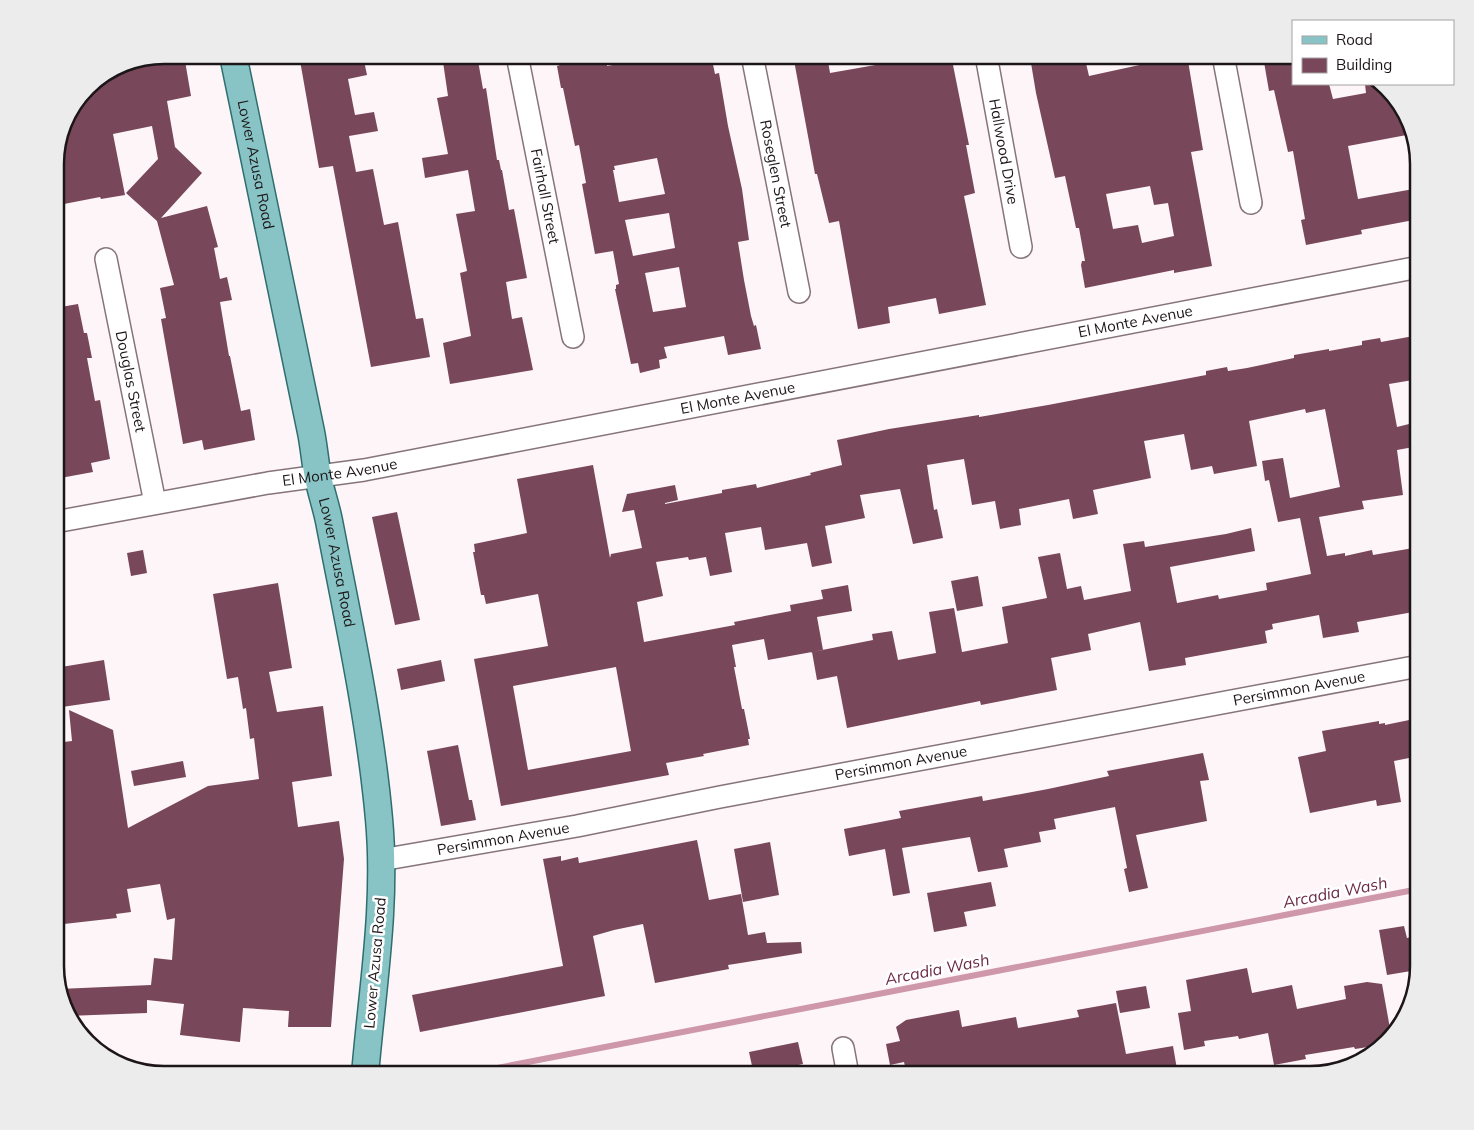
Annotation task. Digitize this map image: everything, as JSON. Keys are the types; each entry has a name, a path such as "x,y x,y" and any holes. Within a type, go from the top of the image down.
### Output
{"main road":[{"name":"Lower Azusa Road","path":"235,64 311,432 318,477 328,517 365,710 379,819 382,860 377,964 366,1066"}],"street":[{"name":"Fairhall Street","path":"519,64 573,337"},
{"name":"Roseglen Street","path":"754,64 799,292"},
{"name":"Hallwood Drive","path":"988,64 1021,247"},
{"path":"1226,64 1251,203"},
{"name":"Douglas Street","path":"106,259 156,503"},
{"name":"El Monte Avenue","path":"64,520 268,483 364,470 1410,269"},
{"name":"Persimmon Avenue","path":"382,860 577,826 720,797 1410,668"},
{"path":"843,1048 846,1066"}],"building":[{"path":"186,64 191,96 167,101 175,147 202,173 161,218 207,206 218,247 214,248 220,279 227,277 232,300 220,302 229,356 241,411 250,409 255,440 204,450 202,440 183,444 161,319 166,318 160,288 174,285 157,221 126,193 158,159 152,126 113,134 125,195 101,199 100,197 64,204 64,157 67,138 84,103 114,77 138,67"},
{"path":"301,64 365,64 367,75 348,79 355,115 374,112 378,131 349,136 356,172 373,169 384,225 398,222 416,319 423,318 430,357 371,367 333,166 319,168"},
{"path":"443,64 479,64 483,89 486,88 497,160 499,160 502,170 509,210 514,209 527,278 506,282 512,319 522,317 533,370 450,384 443,343 471,336 460,273 467,271 456,214 475,211 468,170 425,178 422,158 448,154 437,98 448,96"},
{"path":"560,64 607,64 607,66 619,64 713,64 715,74 719,73 742,189 749,240 738,242 751,316 754,326 756,325 761,349 728,355 724,336 664,347 667,358 659,360 660,368 640,373 638,363 631,364 615,289 616,285 619,284 613,251 595,254 582,184 586,183 579,145 575,146 557,66","holes":["657,158 665,194 619,202 613,170 615,170 614,166","669,213 675,248 633,256 625,220","679,267 686,307 653,312 645,273"]},
{"path":"795,64 828,64 830,73 881,64 953,64 969,145 966,145 975,193 964,196 986,305 939,314 936,298 888,307 890,323 858,329 839,221 829,223 817,174 815,174"},
{"path":"1031,64 1086,64 1089,76 1144,64 1189,64 1203,150 1191,152 1212,266 1174,273 1174,270 1085,288 1081,265 1082,261 1085,261 1079,228 1076,228 1065,176 1055,178","holes":["1150,186 1154,205 1168,203 1174,236 1142,243 1138,225 1113,229 1106,194"]},
{"path":"1264,64 1292,64 1292,85 1329,85 1333,99 1366,93 1365,85 1372,85 1381,93 1393,108 1406,135 1348,146 1358,199 1410,190 1410,221 1361,230 1362,234 1306,245 1301,220 1305,219 1293,151 1288,152 1274,90 1269,91"},
{"path":"78,304 84,333 87,333 92,358 87,358 95,401 100,400 110,459 91,463 93,472 64,477 64,306"},
{"path":"1410,337 1410,380 1389,384 1397,427 1410,424 1410,448 1397,450 1403,495 1362,501 1364,509 1319,517 1327,556 1345,553 1345,556 1372,550 1373,555 1410,549 1410,613 1357,622 1359,632 1323,638 1319,615 1272,624 1273,629 1265,631 1267,643 1185,658 1186,665 1149,671 1140,622 1088,634 1091,650 1051,658 1057,690 981,705 980,701 847,728 837,676 817,680 812,652 768,660 764,639 732,645 742,709 744,709 750,739 748,739 749,745 666,763 669,775 501,806 474,659 548,646 538,594 486,604 484,595 481,595 473,552 475,552 474,544 527,533 517,479 593,465 610,558 611,554 642,548 634,510 622,512 627,494 675,485 678,500 665,504 756,484 757,488 811,475 810,473 842,465 837,440 889,429 979,415 979,417 1048,405 1206,375 1206,371 1227,367 1228,371 1247,368 1294,358 1294,355 1362,345 1362,341 1380,338 1381,342","holes":["1305,409 1306,413 1325,409 1340,487 1290,498 1283,458 1262,461 1265,481 1269,480 1278,522 1300,518 1311,574 1266,583 1267,590 1219,599 1218,595 1177,603 1170,567 1255,551 1251,528 1145,547 1144,541 1123,544 1131,591 1084,600 1081,586 1067,589 1060,553 1038,557 1047,598 1002,607 1008,643 962,652 954,608 929,612 936,653 898,660 892,631 872,634 873,640 823,650 817,617 852,611 848,585 821,590 823,599 790,605 791,611 734,622 735,625 644,642 637,602 663,596 656,562 688,557 689,560 706,557 710,576 732,572 725,533 761,527 765,550 807,543 812,567 832,563 825,526 865,518 860,495 900,489 913,544 943,538 937,509 934,510 927,465 964,459 972,505 995,501 1000,529 1021,525 1019,509 1069,499 1073,519 1098,514 1093,490 1151,478 1144,441 1184,434 1191,470 1212,466 1214,474 1257,466 1249,421","616,667 631,751 528,770 513,686"]},
{"path":"397,512 420,620 395,625 372,517"},
{"path":"143,550 147,573 131,576 127,553"},
{"path":"978,576 983,606 957,611 951,581"},
{"path":"278,583 292,668 269,672 277,712 323,706 332,776 292,782 298,827 339,821 344,859 331,1027 288,1027 289,1011 243,1008 240,1042 180,1035 184,1004 147,1000 147,1013 77,1016 66,989 151,985 154,958 172,960 175,918 167,920 160,884 127,889 131,912 116,914 117,918 64,924 64,742 72,741 69,710 113,730 128,828 208,786 259,779 254,738 250,739 246,708 243,709 238,677 227,679 213,594"},
{"path":"104,660 110,700 64,707 64,667"},
{"path":"441,660 445,681 401,690 397,669"},
{"path":"1410,720 1410,758 1394,761 1401,802 1377,806 1376,800 1310,813 1298,757 1326,751 1322,731 1379,721 1379,724 1385,723 1385,725"},
{"path":"458,745 469,800 472,800 476,820 441,826 427,751"},
{"path":"1203,753 1209,780 1200,781 1207,821 1136,835 1148,888 1129,892 1124,869 1127,868 1115,807 1054,819 1056,829 1039,832 1041,842 1004,849 1008,867 978,872 970,837 902,848 910,893 893,896 885,849 849,856 844,829 901,818 899,811 982,796 983,801 1048,789 1109,776 1107,771"},
{"path":"183,761 186,777 134,786 131,771"},
{"path":"697,840 709,900 741,894 748,935 765,932 767,943 801,942 802,953 728,965 729,969 655,983 643,924 593,936 605,996 420,1032 412,995 563,966 543,859 561,856 561,861 578,857 579,863"},
{"path":"770,842 779,895 743,902 734,849"},
{"path":"991,882 996,906 964,912 967,926 934,932 927,893"},
{"path":"1404,926 1407,938 1410,937 1410,971 1387,975 1379,930"},
{"path":"1247,968 1252,993 1292,985 1297,1009 1346,999 1344,986 1367,982 1382,984 1390,1027 1369,1047 1355,1049 1354,1047 1305,1055 1306,1059 1274,1065 1268,1033 1239,1039 1238,1036 1204,1041 1205,1046 1184,1050 1178,1013 1191,1011 1186,980"},
{"path":"1146,986 1150,1008 1120,1013 1116,991"},
{"path":"1116,1003 1126,1054 1173,1046 1176,1066 905,1066 904,1062 890,1065 886,1044 900,1041 896,1027 906,1020 959,1010 962,1027 1016,1017 1018,1028 1079,1017 1077,1010"},
{"path":"798,1042 803,1064 794,1066 752,1066 749,1052"}],"waterway":[{"name":"Arcadia Wash","path":"507,1066 1410,891"}]}
